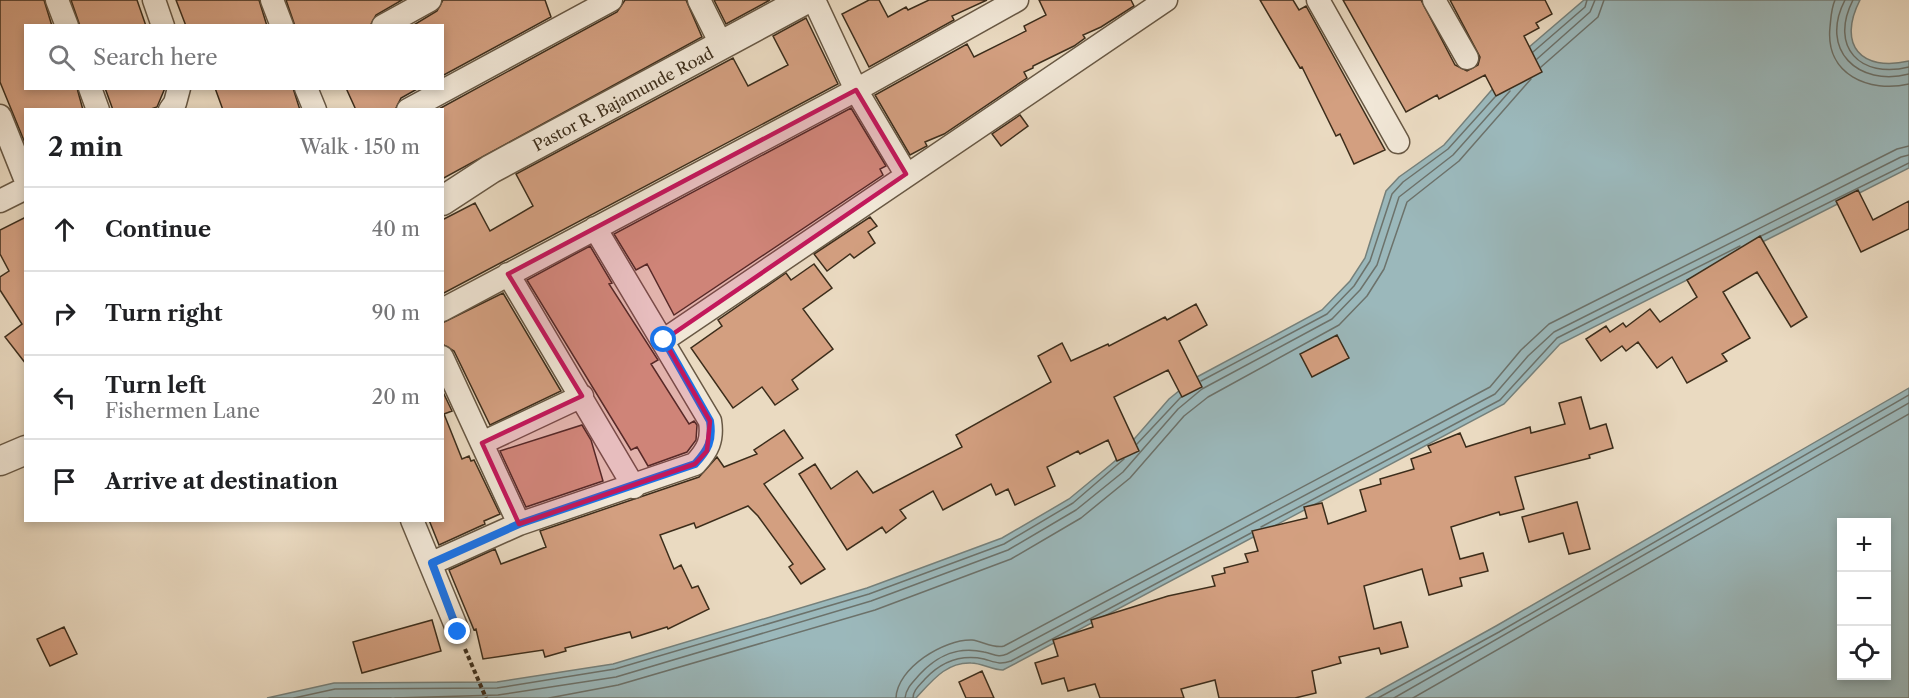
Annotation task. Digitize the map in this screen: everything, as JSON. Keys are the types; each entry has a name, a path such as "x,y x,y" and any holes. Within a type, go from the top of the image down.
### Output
{"street":[{"path":"57,0 66,24"},
{"path":"154,0 162,24"},
{"path":"272,0 281,24"},
{"path":"387,24 430,0"},
{"path":"412,108 611,0"},
{"path":"699,0 722,46"},
{"name":"Pastor R. Bajamunde Road","path":"444,200 491,169 805,0"},
{"path":"814,0 856,90 906,174"},
{"path":"444,309 856,90 1017,0"},
{"path":"664,340 1166,0"},
{"path":"1318,0 1398,142"},
{"path":"1434,0 1467,58"},
{"path":"91,90 97,108"},
{"path":"171,108 178,90"},
{"path":"307,90 314,108"},
{"path":"0,116 24,176"},
{"path":"0,201 24,189"},
{"path":"432,563 519,524 634,487 695,464 707,451 712,436 710,421 664,340 595,228"},
{"path":"508,274 634,487"},
{"path":"444,361 519,524"},
{"path":"482,443 582,396"},
{"path":"0,461 24,451"},
{"path":"413,522 432,563 458,632"}],"path":[{"path":"458,632 486,698"}],"highlighted area":[{"path":"856,90 906,174 664,340 710,421 707,451 695,464 519,524 482,443 582,396 508,274"}],"water":[{"path":"1584,0 1860,0 1851,30 1858,52 1878,62 1909,61 1909,168 1560,344 1504,404 1003,670 975,663 954,666 940,674 916,698 267,698 334,683 497,682 613,664 867,588 1002,538 1069,499 1115,461 1169,399 1195,378 1322,310 1350,281 1365,258 1386,191 1399,177 1444,145 1528,48"},
{"path":"1909,388 1909,698 1366,698 1496,626"}],"building":[{"path":"0,0 44,0 51,24 24,24 24,90 78,90 82,108 24,108 24,141 0,82"},
{"path":"71,0 137,0 145,24 79,24"},
{"path":"176,0 259,0 266,24 185,24"},
{"path":"286,0 402,0 376,15 371,24 294,24"},
{"path":"443,0 545,0 551,17 444,75 444,24 415,24 437,11"},
{"path":"625,0 686,0 702,37 444,178 444,108 441,108 617,12"},
{"path":"714,0 770,0 726,24"},
{"path":"869,0 879,0 888,17 906,7 908,10 929,0 987,0 952,16 954,20 869,67 842,14"},
{"path":"1039,0 1131,0 1134,6 1101,27 1083,35 1085,38 1074,46 1033,66 1024,72 1027,78 944,134 925,142 927,146 910,155 875,95 967,44 974,57 1026,31 1024,26 1046,15"},
{"path":"1260,0 1293,0 1299,10 1306,6 1385,150 1354,164 1340,134 1336,136 1302,67 1300,68"},
{"path":"1343,0 1421,0 1455,65 1467,71 1478,65 1480,57 1450,0 1545,0 1552,14 1536,23 1539,28 1524,36 1542,72 1496,96 1485,75 1439,99 1437,95 1406,112"},
{"path":"806,18 838,84 444,293 444,219 475,203 490,231 533,206 516,174 733,58 748,86 788,65 773,36"},
{"path":"106,90 164,90 157,107 112,108"},
{"path":"216,90 294,90 299,108 222,108"},
{"path":"347,90 415,90 401,98 396,108 355,108"},
{"path":"851,108 886,166 880,169 883,175 674,315 647,264 636,270 614,234"},
{"path":"1020,115 1028,126 1001,146 992,134"},
{"path":"1858,190 1873,220 1909,201 1909,229 1861,252 1836,201"},
{"path":"870,217 877,226 868,232 875,243 854,258 850,254 827,271 814,254"},
{"path":"24,218 24,361 5,337 22,324 0,290 0,277 9,271 0,254 0,230"},
{"path":"1760,236 1807,317 1791,327 1757,272 1723,292 1750,338 1722,354 1727,361 1687,383 1672,357 1657,368 1638,342 1626,351 1622,346 1601,361 1586,339 1606,326 1610,332 1623,323 1626,327 1650,309 1660,322 1697,297 1687,280"},
{"path":"590,246 612,283 609,284 658,360 651,364 689,424 694,421 697,425 696,440 687,452 648,466 637,447 631,450 527,280"},
{"path":"814,264 832,288 803,309 833,349 792,380 798,389 775,405 762,387 733,408 691,348 722,326 718,320 786,273 791,280"},
{"path":"503,293 561,391 490,425 454,351 444,345 444,322"},
{"path":"1196,304 1207,325 1179,341 1202,387 1182,397 1168,370 1114,397 1139,451 1117,461 1108,440 1080,454 1078,451 1047,467 1055,486 1015,505 1008,489 996,495 991,484 943,510 933,491 900,510 906,518 886,533 882,527 847,550 799,474 815,464 831,489 857,471 873,493 962,447 956,435 1051,382 1038,356 1062,343 1071,361 1108,344 1109,346 1165,317 1167,320"},
{"path":"1337,335 1349,358 1312,377 1300,354"},
{"path":"444,394 452,411 444,414"},
{"path":"1581,397 1590,429 1606,424 1613,448 1589,455 1590,458 1515,477 1524,509 1500,515 1499,512 1451,527 1460,559 1483,553 1488,571 1460,578 1462,586 1429,595 1422,569 1364,586 1374,629 1401,622 1408,647 1381,654 1379,648 1339,657 1341,663 1312,671 1316,693 1295,698 1219,698 1215,680 1181,689 1184,698 1100,698 1095,684 1068,691 1064,678 1042,684 1035,663 1058,656 1053,640 1093,627 1091,620 1168,596 1215,586 1212,576 1225,573 1224,568 1248,562 1245,554 1258,551 1252,531 1307,518 1304,507 1322,503 1328,524 1366,511 1360,490 1381,484 1380,479 1414,469 1411,459 1431,452 1428,446 1460,433 1466,447 1530,427 1531,433 1565,424 1559,403"},
{"path":"444,414 462,459 469,456 471,461 474,460 500,514 484,521 485,524 439,545 430,522 444,522"},
{"path":"582,425 591,440 603,481 526,507 500,451"},
{"path":"784,430 803,458 764,484 825,569 801,584 789,567 793,564 748,506 696,528 694,523 660,535 674,569 681,565 692,588 698,586 709,609 668,629 667,627 632,638 630,632 565,648 566,651 545,657 543,650 483,659 476,629 474,630 449,570 495,549 501,564 546,547 540,531 699,477 717,457 724,467 757,454 754,450"},
{"path":"1577,502 1590,549 1569,554 1563,533 1529,542 1522,517"},
{"path":"432,620 441,651 362,673 353,642"},
{"path":"64,627 77,654 50,666 37,639"},
{"path":"982,671 994,698 966,698 959,682"}],"route":[{"path":"458,632 432,563 519,524 634,487 695,464 707,451 712,436 710,421 664,340"}]}
